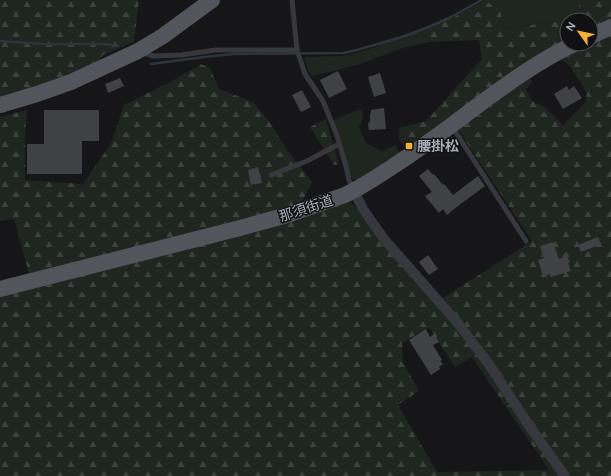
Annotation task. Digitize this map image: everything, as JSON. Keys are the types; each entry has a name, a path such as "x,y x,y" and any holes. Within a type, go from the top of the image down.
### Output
{"main road":[{"path":"0,105 71,82 138,51 163,36 212,0"},
{"path":"599,32 611,27"},
{"name":"那須街道","path":"0,288 110,262 240,228 345,195 391,168 530,68 559,52"}],"street":[{"path":"354,191 384,239 456,321 488,363 532,430 565,476"}],"lane":[{"path":"292,0 297,50 305,74 323,101 354,191"},
{"path":"138,51 153,56 181,55 216,50 297,50"},
{"path":"451,126 526,241"},
{"path":"270,175 307,161 339,144"}],"green space":[{"path":"0,0 139,0 134,42 103,55 96,65 0,100"},
{"path":"579,0 579,12 559,12 559,21 503,29 500,8 484,1"},
{"path":"579,0 611,0 611,476 0,476 0,294 350,201 377,236 435,303 532,241 457,128 529,76 532,81 526,90 532,101 545,107 563,125 585,103 587,93 570,66 557,56 406,149 399,138 399,128 426,121 482,59 479,40 429,42 420,31 452,18 484,1 500,8 503,29 559,21 559,52 599,52 599,12 579,12","holes":["429,327 455,367 472,357 549,470 437,472 398,405 419,391 403,362 402,343"]},
{"path":"420,31 429,42 406,47 357,65 313,76 308,71 304,57 341,56 357,53"},
{"path":"201,64 210,68 219,89 253,102 268,120 288,151 312,182 301,204 29,274 14,219 0,221 0,117 27,110 25,137 25,180 83,184 112,142 124,105 174,80"},
{"path":"362,109 363,118 359,127 366,143 382,151 396,145 399,154 359,179 353,180 333,120"},
{"path":"326,119 339,164 334,165 310,127"}],"building":[{"path":"338,71 347,89 329,98 320,80"},
{"path":"380,73 386,93 374,97 368,77"},
{"path":"120,78 124,86 108,93 105,84"},
{"path":"567,86 569,90 574,86 582,98 563,109 554,94"},
{"path":"302,90 311,107 301,112 292,95"},
{"path":"384,108 386,129 369,130 368,124 370,121 371,110"},
{"path":"44,110 99,110 99,141 82,141 82,174 27,174 27,144 44,144"},
{"path":"258,167 262,183 251,185 248,170"},
{"path":"428,169 453,195 478,176 485,186 447,215 443,209 439,213 425,196 432,192 419,176"},
{"path":"598,237 601,244 581,252 578,245"},
{"path":"553,242 559,259 567,256 570,262 568,263 571,271 551,277 550,274 543,276 538,260 544,258 540,246"},
{"path":"428,255 438,269 429,275 419,262"},
{"path":"426,329 430,337 434,334 439,342 433,345 442,360 440,361 443,364 439,367 440,369 431,375 409,340"}],"waterway":[{"path":"151,64 234,54 343,53 405,36 451,17 482,0"},
{"path":"0,41 45,44 105,44 118,46"}],"place":[{"name":"腰掛松","path":"409,146"}]}
